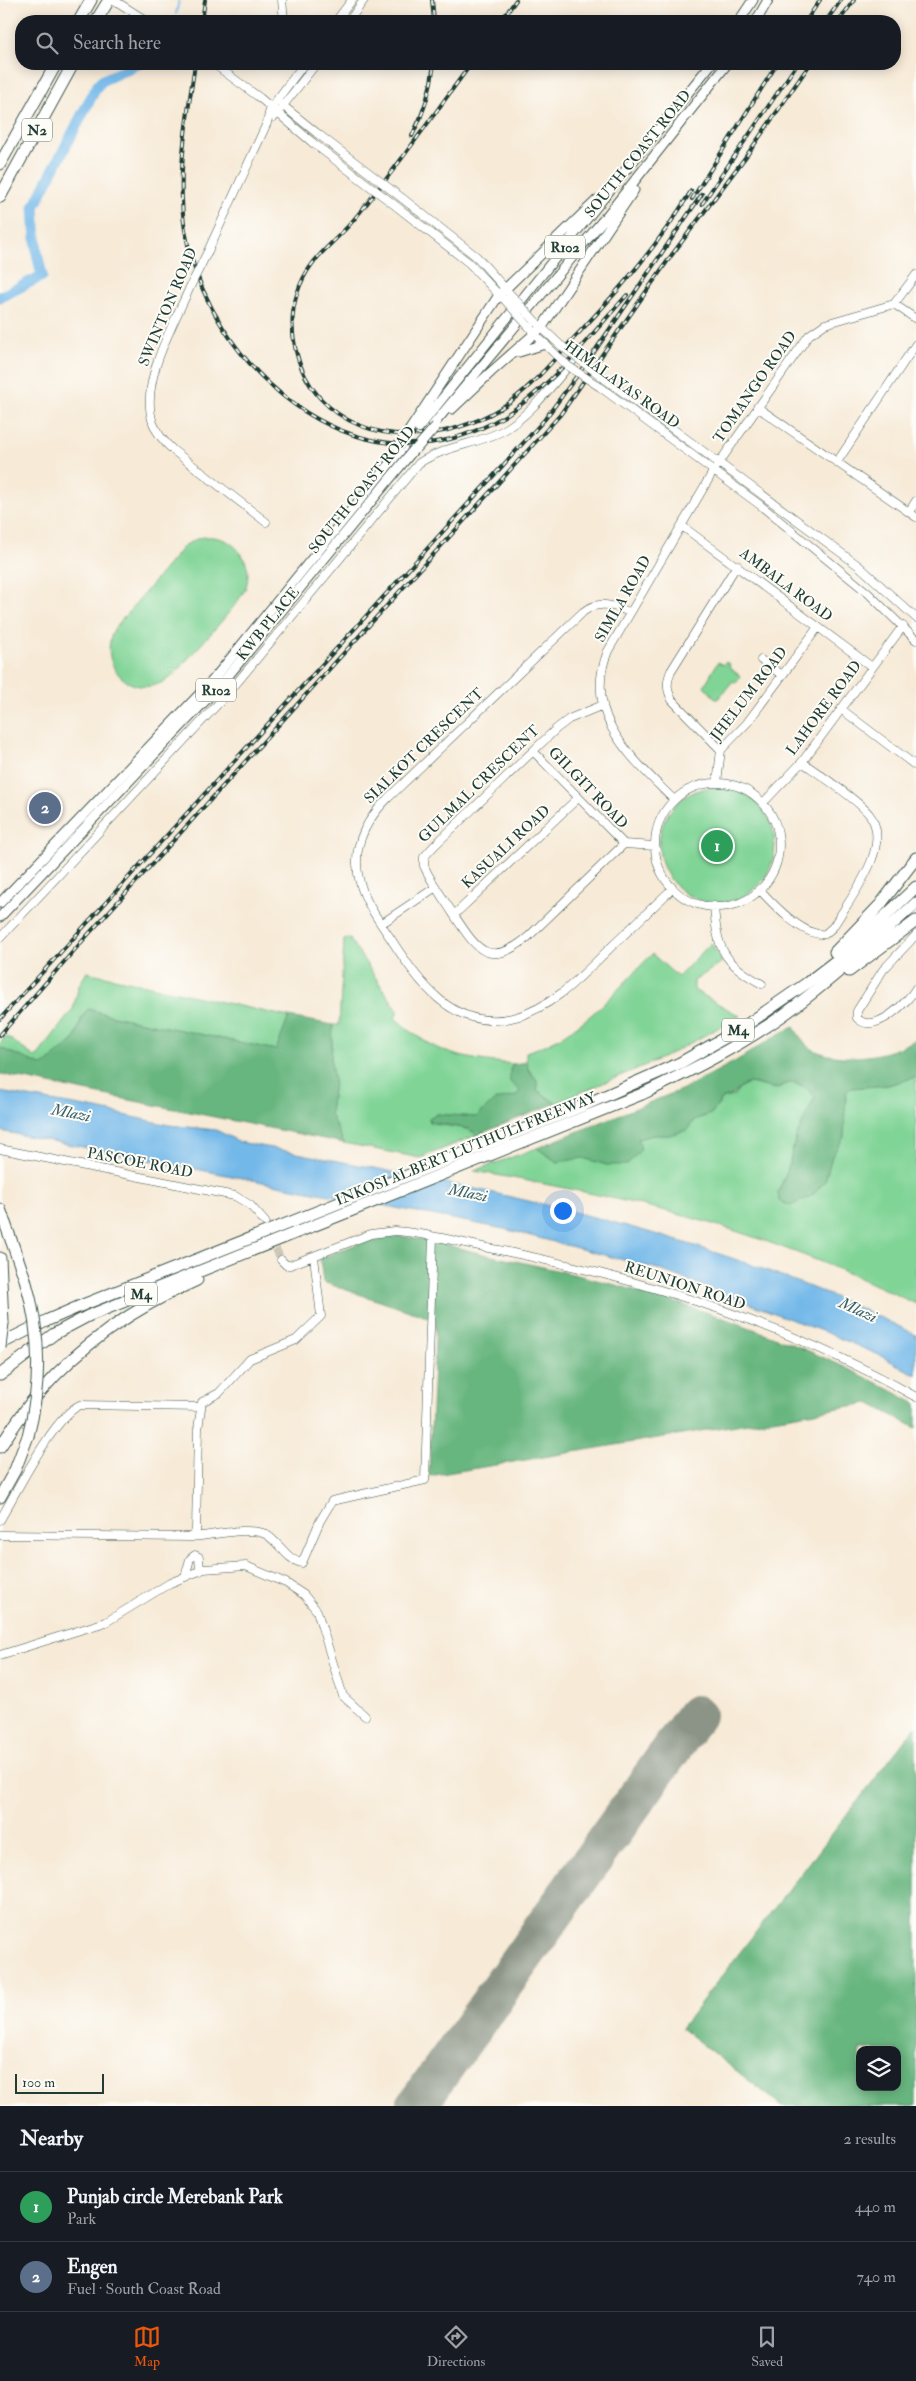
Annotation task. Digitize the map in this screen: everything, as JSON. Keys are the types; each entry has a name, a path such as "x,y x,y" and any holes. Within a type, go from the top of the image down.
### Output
{"highway":[{"path":"83,15 91,0"},
{"path":"100,15 109,0"},
{"name":"N2","path":"0,164 53,70"},
{"name":"N2","path":"0,196 70,70"},
{"path":"807,983 880,905 916,858"},
{"name":"INKOSI ALBERT LUTHULI FREEWAY","path":"0,1346 72,1309 631,1086 680,1063 742,1028 807,983 846,953 916,887"},
{"name":"INKOSI ALBERT LUTHULI FREEWAY","path":"0,1375 54,1334 88,1316 546,1133 642,1094 684,1074 728,1050 782,1016 839,972 916,903"},
{"path":"782,1016 852,969 916,921"},
{"path":"0,1209 25,1279 34,1312 39,1357 34,1412 28,1436 16,1470 0,1497"},
{"path":"0,1448 39,1392 88,1346 115,1325 178,1288 266,1250 293,1234"},
{"path":"0,1258 3,1323 0,1346"}],"main road":[{"path":"743,15 752,0"},
{"path":"759,15 768,0"},
{"name":"SOUTH COAST ROAD","path":"414,429 706,70"},
{"name":"SOUTH COAST ROAD","path":"0,904 213,680 382,473 434,426 642,172 722,70"},
{"path":"673,112 684,119"},
{"path":"434,426 511,355 536,328 636,187 642,172"},
{"path":"408,449 414,429 505,294 624,173"},
{"path":"511,355 548,348"},
{"name":"SOUTH COAST ROAD","path":"0,917 223,682 408,449"}],"street":[{"path":"114,0 137,15"},
{"path":"282,0 283,15"},
{"path":"341,15 352,0"},
{"path":"353,15 364,0"},
{"name":"HIMALAYAS ROAD","path":"222,70 260,98 277,115 396,206 505,294"},
{"path":"270,109 299,70"},
{"path":"267,122 277,115 309,70"},
{"path":"260,98 276,100"},
{"name":"HIMALAYAS ROAD","path":"276,100 477,257 505,294 536,328 548,348 568,366 714,470 868,593 904,626 916,640"},
{"name":"SWINTON ROAD","path":"266,522 174,451 162,439 153,422 150,405 154,375 190,287 267,122 270,109"},
{"path":"916,275 894,304 916,318"},
{"name":"TOMANGO ROAD","path":"720,462 757,407 813,332 825,324 894,304"},
{"name":"HIMALAYAS ROAD","path":"536,328 859,566 916,618"},
{"path":"836,462 916,344"},
{"name":"KWB PLACE","path":"0,938 230,691 418,463 438,453 500,433 525,414 575,358"},
{"path":"757,407 916,517"},
{"name":"SIMLA ROAD","path":"674,800 620,742 606,717 603,705 602,678 605,659 630,612 720,462"},
{"path":"909,512 916,501"},
{"name":"AMBALA ROAD","path":"682,526 872,667"},
{"path":"721,750 672,700 668,691 668,682 671,671 737,565"},
{"name":"SIALKOT CRESCENT","path":"630,612 602,604 583,612 368,820 359,843 357,863 365,896 380,924 411,970 431,994 450,1007 467,1015 484,1019 505,1019 524,1015 554,1000 673,888"},
{"name":"LAHORE ROAD","path":"763,803 802,762 904,626"},
{"name":"JHELUM ROAD","path":"716,783 721,750 747,722 818,627"},
{"path":"762,660 782,675"},
{"name":"GULMAL CRESCENT","path":"603,705 569,719 533,751 424,857 424,866 436,888 471,941 481,949 496,953 508,951 528,937 624,844"},
{"path":"841,710 916,766"},
{"name":"GILGIT ROAD","path":"533,751 624,844"},
{"path":"759,889 778,909 796,923 816,933 825,934 833,928 874,855 878,833 869,813 802,762"},
{"path":"716,783 743,789 763,803 775,824 779,848 772,872 759,889 736,903 714,906 687,899 673,888 662,872 655,846 660,821 674,800 690,789 716,783"},
{"name":"KASUALI ROAD","path":"454,915 577,798"},
{"path":"624,844 655,846"},
{"path":"380,924 436,888"},
{"path":"714,906 717,939 723,954 734,966 762,984"},
{"path":"916,935 878,976 857,1011 857,1018 862,1022 869,1023 890,1015 903,1005 916,988"},
{"name":"PASCOE ROAD","path":"0,1149 235,1196 250,1205 265,1222"},
{"path":"0,1535 192,1537 255,1531 276,1541 291,1557 302,1563 320,1521 332,1501 425,1480 433,1237 400,1231 376,1232 314,1257 288,1265 280,1260"},
{"name":"REUNION ROAD","path":"433,1237 559,1263 692,1301 763,1326 842,1359 916,1397"},
{"path":"192,1537 196,1531 198,1429 202,1402 219,1394 250,1359 296,1340 321,1316 314,1257"},
{"path":"0,1520 51,1436 72,1408 80,1405 201,1407"},
{"path":"185,1577 190,1559 195,1556 199,1558 200,1571"},
{"path":"0,1655 106,1622 170,1583 200,1571 246,1566 286,1583 304,1595 317,1611 343,1696 365,1716"}],"green space":[{"path":"215,537 224,540 232,544 239,551 247,568 246,587 234,606 172,676 159,684 146,687 133,684 123,678 115,669 110,657 110,644 114,629 184,546 198,538"},
{"path":"718,662 724,665 725,662 730,664 729,667 740,676 736,683 733,681 717,700 704,686"},
{"path":"717,787 739,792 758,804 770,823 775,845 770,867 758,886 739,898 717,903 695,898 676,886 664,867 659,845 664,823 676,804 695,792"},
{"path":"349,938 398,1011 395,1018 410,1031 437,1048 450,1053 478,1060 513,1064 510,1070 512,1076 510,1080 520,1091 516,1096 495,1100 476,1117 436,1114 429,1118 430,1122 466,1129 477,1135 420,1158 344,1143 330,1114 334,1081 331,1063 333,1025 339,1025 344,940"},
{"path":"711,943 722,962 694,981 694,990 740,1016 667,1056 556,1103 537,1090 537,1080 526,1066 526,1052 545,1045 580,1024 610,998 652,954 678,977"},
{"path":"87,972 289,1017 276,1050 113,1016 88,1009 82,1017 75,1039 43,1066 0,1048 0,1043 6,1036 36,1058 73,1009 79,985"},
{"path":"88,1009 113,1016 276,1050 289,1017 333,1025 331,1063 334,1081 330,1114 344,1143 0,1074 0,1048 43,1066 75,1039 82,1017"},
{"path":"794,1027 808,1046 814,1050 838,1057 880,1054 906,1045 916,1039 916,1077 888,1085 851,1088 846,1093 844,1137 832,1156 825,1181 813,1195 791,1206 779,1201 778,1192 787,1172 796,1137 815,1097 807,1089 796,1083 788,1083 776,1088 753,1083 746,1084 731,1096 723,1098 711,1114 694,1120 687,1130 669,1135 653,1135 638,1139 641,1149 627,1165 607,1165 583,1158 557,1162 537,1148 683,1089"},
{"path":"527,1062 528,1070 537,1080 537,1090 556,1103 477,1135 470,1129 430,1122 429,1118 436,1114 476,1117 495,1100 516,1096 520,1091 510,1082 510,1070 513,1064"},
{"path":"916,1077 916,1304 820,1262 711,1223 593,1194 474,1171 537,1148 557,1162 583,1158 607,1165 637,1139 653,1135 669,1135 687,1130 694,1120 711,1114 724,1098 733,1096 744,1085 750,1083 775,1089 790,1083 806,1087 815,1097 796,1137 787,1172 778,1191 825,1181 832,1156 844,1137 846,1093 851,1088 888,1085"},
{"path":"392,1235 431,1242 604,1282 712,1314 764,1333 816,1354 916,1404 916,1428 869,1403 429,1476 436,1320 323,1282 320,1259 369,1239"},
{"path":"916,1726 916,2106 782,2106 681,2028"}],"water":[{"name":"Mlazi","path":"0,1092 97,1109 169,1125 216,1130 240,1142 500,1194 670,1238 753,1266 836,1298 916,1335 916,1375 879,1355 827,1333 658,1269 504,1229 0,1131"}],"waterway":[{"path":"176,14 179,0"},
{"path":"0,297 42,276 37,253 34,207 97,86 103,80 125,70"}],"runway":[{"path":"416,2106 696,1715"}],"tunnel":[{"path":"271,1238 281,1260"}],"railway":[{"path":"203,15 205,0"},
{"path":"432,0 433,15"},
{"path":"505,15 516,0"},
{"path":"810,15 820,0"},
{"path":"830,15 841,0"},
{"path":"843,15 854,0"},
{"path":"194,70 186,126 182,188 185,230 199,280 223,328 256,370 295,405 340,430 389,443 440,441 492,423 530,398 548,382 581,348 627,295"},
{"path":"412,136 426,101 433,70"},
{"path":"467,70 386,180 348,227 322,252 308,270 297,294 294,307 293,335 299,362 320,398 339,414 360,425 383,432 408,434 432,433 456,428 480,419 501,408 539,376 605,305 665,231 691,191"},
{"path":"692,199 773,70"},
{"path":"702,204 793,70"},
{"path":"0,1035 85,938 560,415 671,256 747,155 806,70"},
{"path":"0,1019 545,419 590,358 702,194"}],"place":[{"name":"Engen","path":"45,808"},
{"name":"Punjab circle Merebank Park","path":"717,846"}]}
